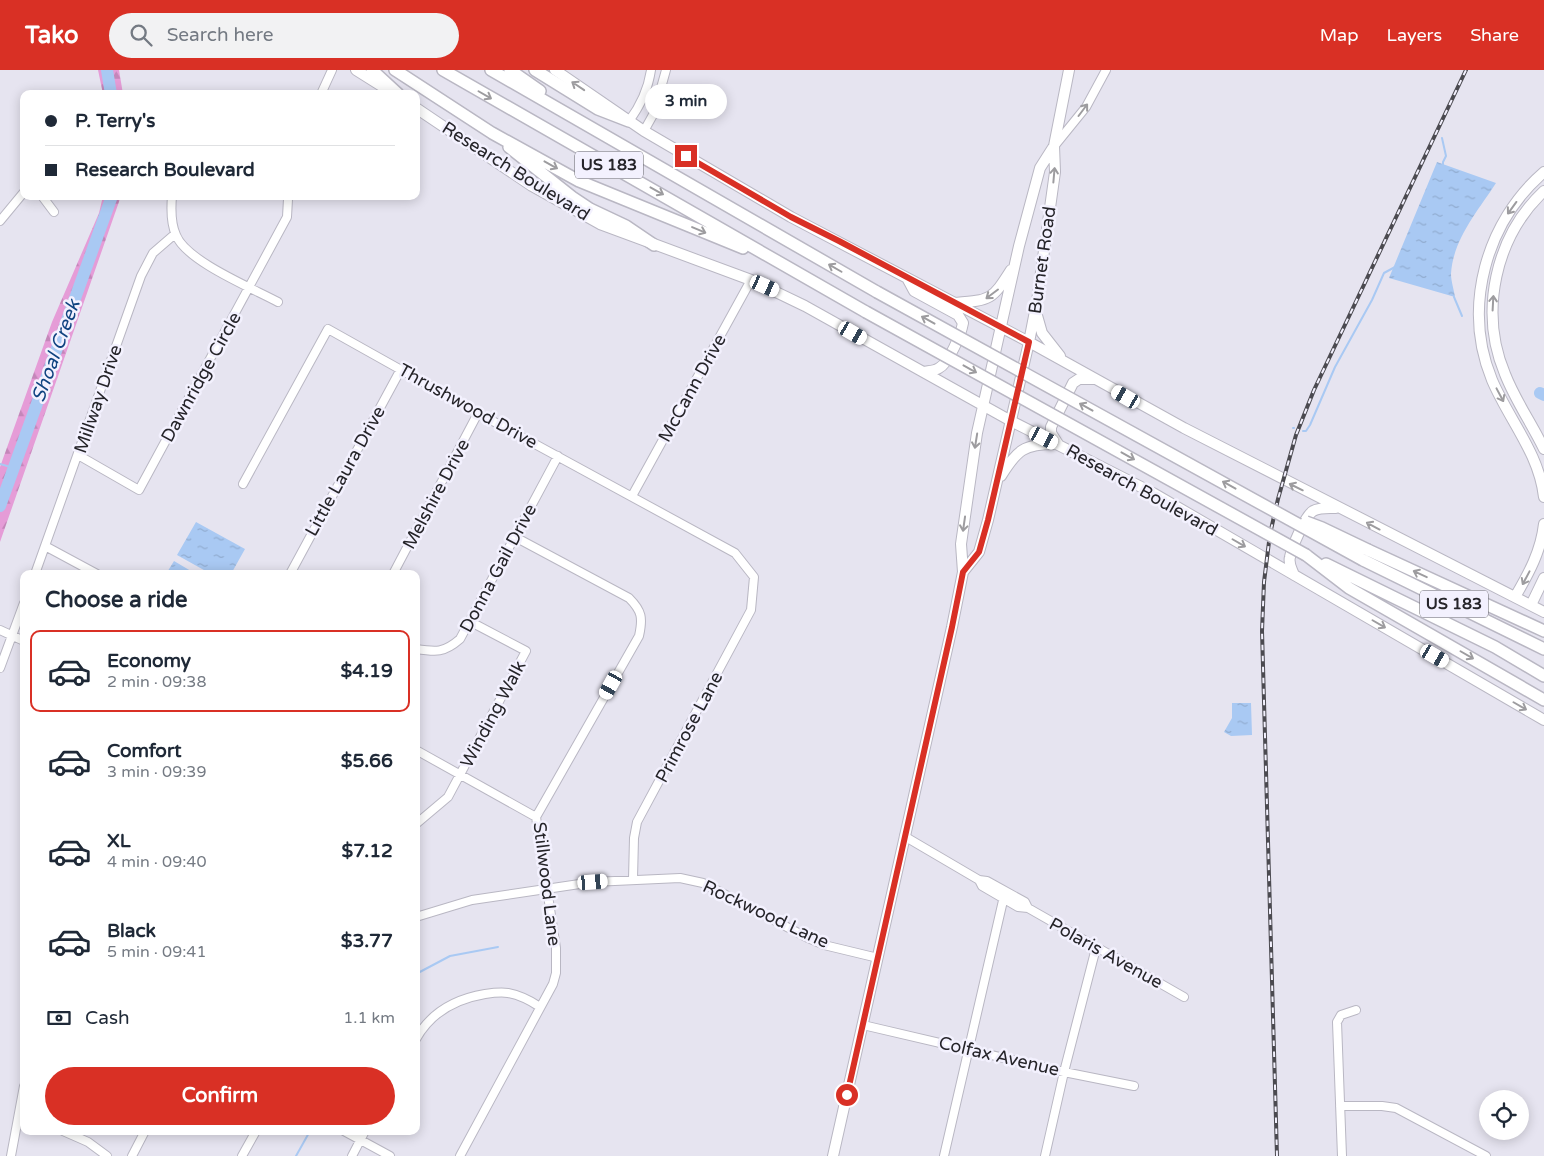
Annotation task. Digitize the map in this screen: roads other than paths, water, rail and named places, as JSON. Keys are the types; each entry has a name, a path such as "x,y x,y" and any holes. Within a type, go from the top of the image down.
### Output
{"highway":[{"path":"372,70 392,90"},
{"name":"US 183","path":"443,70 866,312 1306,555 1351,583 1495,647 1544,676"},
{"name":"US 183","path":"491,70 878,292 1281,514 1365,555 1544,650"},
{"path":"510,70 590,127"},
{"path":"535,70 598,109 629,121"},
{"path":"397,72 492,134 579,181 774,260"},
{"path":"492,134 572,197 590,209 626,226 654,244"},
{"path":"1365,555 1544,631"},
{"path":"1351,583 1544,700"}],"main road":[{"path":"356,70 389,90"},
{"path":"555,70 644,131 791,217 1064,360 1184,428 1544,612"},
{"name":"Burnet Road","path":"963,572 979,552 997,484 1029,342 1055,172 1054,146 1069,70"},
{"name":"Research Boulevard","path":"420,111 541,190 600,224 751,280 804,306 1011,421 1153,493 1544,720"},
{"name":"Burnet Road","path":"832,1156 952,627 963,572 961,544 978,432 1015,262 1040,168 1054,146"},
{"path":"1540,175 1544,189 1527,209 1504,251 1495,283 1492,311 1494,334 1502,368 1510,387 1544,449"},
{"path":"1540,175 1507,214 1495,236 1486,260 1479,300 1480,335 1490,373 1498,392 1530,450 1541,480 1544,498"},
{"path":"954,303 980,301 990,298 997,291 1015,262"},
{"path":"907,278 914,291 958,315 963,323 962,331 946,362 939,369 924,372"},
{"path":"1035,310 1042,333 1064,360"},
{"path":"1480,335 1494,334"},
{"path":"1490,373 1502,368"},
{"path":"997,484 1012,459 1023,448 1040,444 1058,444 1052,433 1052,427 1074,383 1079,379 1095,379"},
{"path":"1294,575 1290,565 1290,557 1306,517 1314,511 1324,508 1340,508"},
{"path":"1515,597 1528,575 1539,549 1544,524"},
{"path":"1530,605 1544,578"}],"street":[{"path":"323,90 332,70"},
{"path":"629,121 641,104 647,90 651,70"},
{"path":"644,131 654,112 666,70"},
{"path":"1054,146 1086,107 1106,70"},
{"path":"0,221 20,197"},
{"path":"45,200 54,212"},
{"path":"172,200 175,234 188,251 200,261 278,302"},
{"name":"Dawnridge Circle","path":"78,455 139,490 287,217 288,200"},
{"name":"Millway Drive","path":"36,570 141,276 153,254 175,234"},
{"name":"McCann Drive","path":"632,496 751,280"},
{"name":"Thrushwood Drive","path":"243,484 328,329 735,553 754,577"},
{"name":"Little Laura Drive","path":"292,570 402,369"},
{"name":"Melshire Drive","path":"395,570 478,413"},
{"name":"Donna Gail Drive","path":"420,650 432,652 450,648 460,639 558,456"},
{"name":"Stillwood Lane","path":"460,1156 553,984 556,948 536,817 639,636 641,615 637,606 628,598 515,537"},
{"path":"45,546 90,570"},
{"name":"Primrose Lane","path":"633,879 634,838 637,822 751,610 754,577"},
{"path":"0,668 20,614"},
{"name":"Winding Walk","path":"420,821 448,797 526,651 470,622"},
{"path":"0,630 20,639"},
{"path":"420,752 536,817"},
{"name":"Polaris Avenue","path":"904,836 979,880 982,886 1004,895 1018,907 1028,908 1184,997"},
{"name":"Rockwood Lane","path":"420,915 472,900 593,882 680,878 703,883 824,945 878,958"},
{"path":"944,1156 1004,895"},
{"path":"1045,1156 1064,1072 1096,948"},
{"path":"420,1033 432,1016 442,1008 474,996 508,993 540,1007"},
{"path":"1342,1156 1337,1022 1341,1015 1356,1010"},
{"name":"Colfax Avenue","path":"863,1025 1064,1072 1134,1086"},
{"path":"1340,1106 1396,1108 1486,1156"},
{"path":"11,1156 20,1121"},
{"path":"72,1135 88,1142 107,1156"},
{"path":"132,1156 144,1135"},
{"path":"242,1156 254,1135"},
{"path":"352,1135 390,1156"},
{"path":"352,1156 363,1135"}],"water":[{"path":"1437,162 1496,183 1461,237 1456,249 1451,274 1455,297 1389,278"},
{"path":"196,522 245,549 233,570 204,570 177,555"},
{"path":"174,561 189,570 168,570"},
{"path":"1232,703 1251,703 1252,735 1231,736 1224,732 1232,718"}],"waterway":[{"name":"Shoal Creek","path":"107,70 110,90"},
{"path":"1442,138 1446,156 1443,167"},
{"name":"Shoal Creek","path":"0,506 111,200"},
{"path":"1303,431 1306,431 1310,425 1335,367 1372,300 1384,273 1395,267"},
{"path":"1454,297 1462,316"},
{"path":"1540,393 1544,395"},
{"path":"0,464 14,468"},
{"path":"420,972 450,956 498,947"},
{"path":"296,1156 308,1135"}],"railway":[{"path":"1277,1156 1262,631 1264,582 1270,534 1296,435 1314,390 1466,70"}]}
